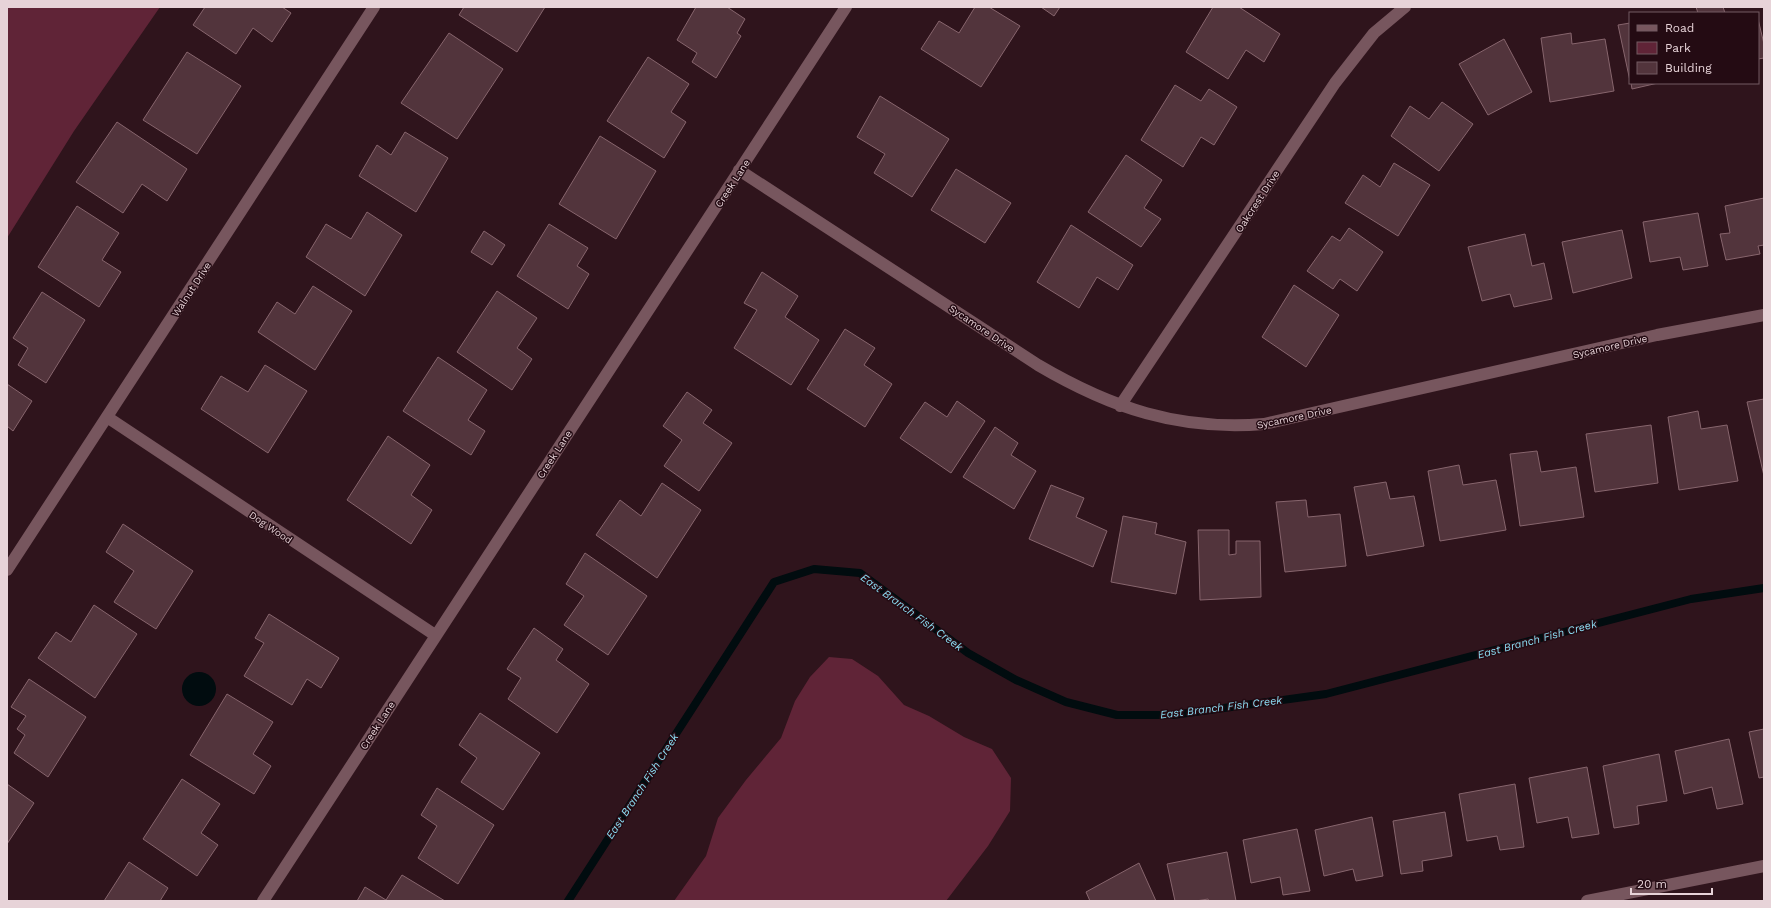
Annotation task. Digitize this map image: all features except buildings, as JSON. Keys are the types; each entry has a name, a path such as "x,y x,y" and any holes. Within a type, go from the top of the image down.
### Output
{"street":[{"name":"Walnut Drive","path":"7,570 374,7"},
{"name":"Creek Lane","path":"263,901 846,7"},
{"name":"Oakcrest Drive","path":"1120,406 1240,227 1334,82 1374,33 1405,7"},
{"name":"Sycamore Drive","path":"740,170 1038,365 1071,385 1140,413 1187,423 1235,426 1264,424 1657,335 1764,315"},
{"name":"Dog Wood","path":"107,417 435,636"},
{"path":"1587,901 1764,866"}],"green space":[{"path":"7,7 160,7 74,131 7,238"},
{"path":"829,657 852,659 878,676 904,705 929,716 964,737 992,749 1011,778 1010,811 988,846 946,901 674,901 706,856 718,818 746,780 781,738 795,701 810,677"}],"shaded area":[{"path":"199,672 211,677 216,689 211,701 199,706 187,701 182,689 187,677"}],"waterway":[{"name":"East Branch Fish Creek","path":"568,901 774,582 814,569 860,573 968,653 1016,680 1066,702 1117,715 1173,715 1326,694 1691,599 1764,588"}]}
